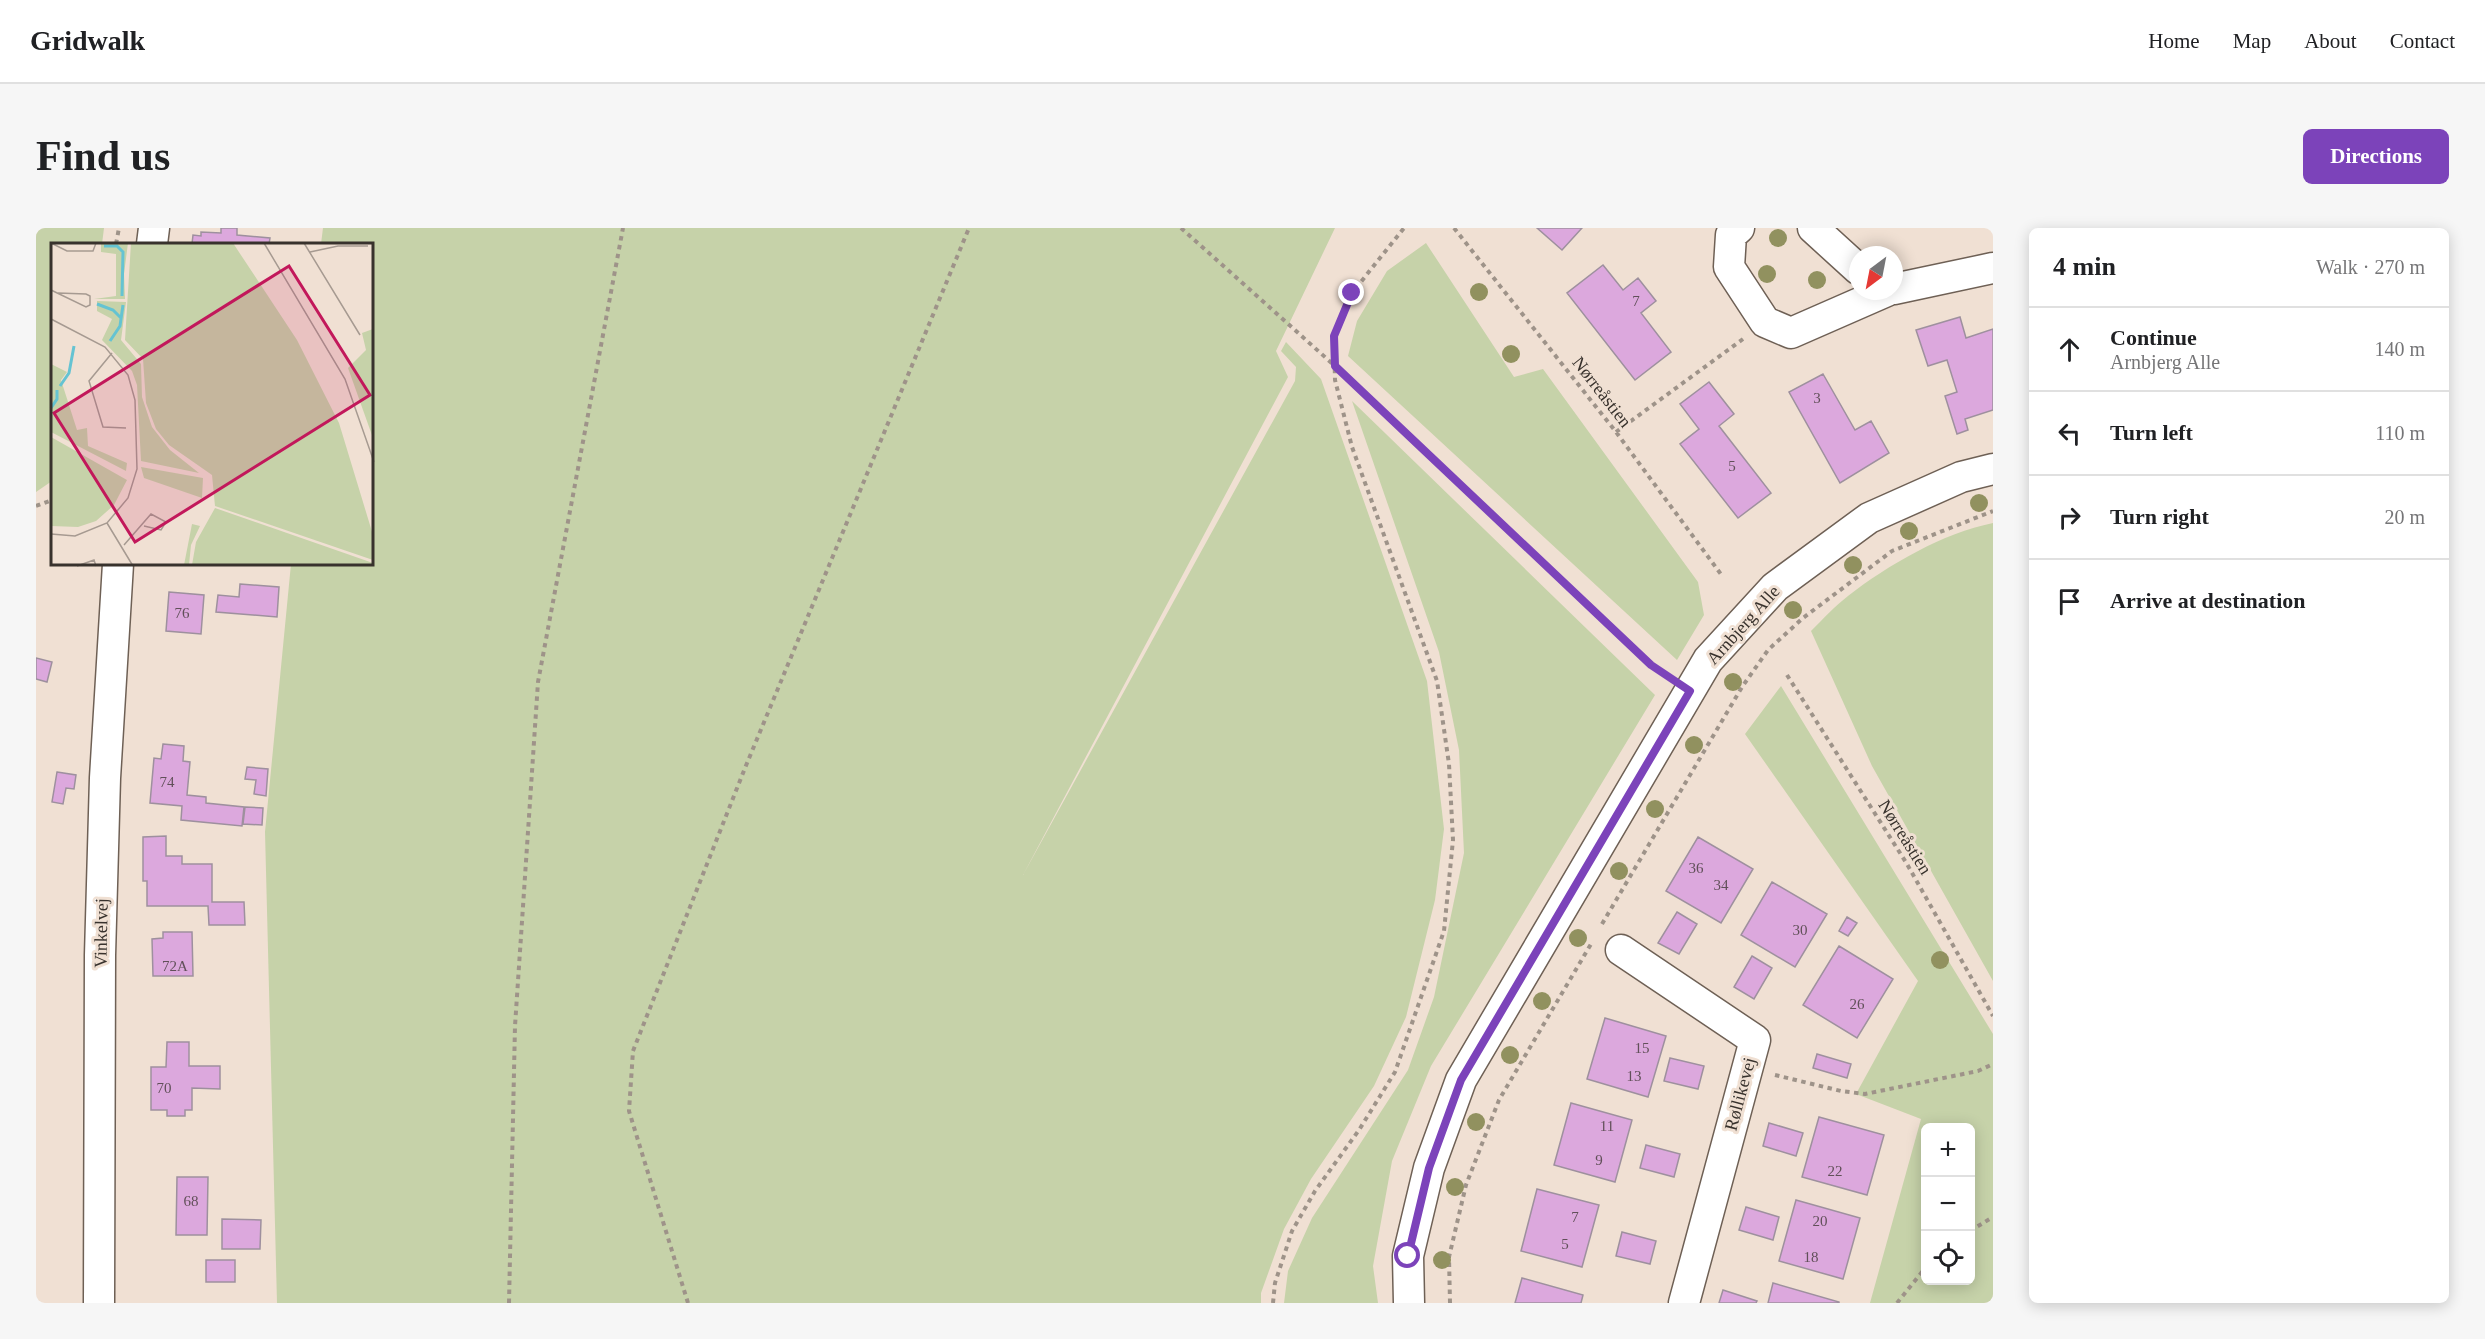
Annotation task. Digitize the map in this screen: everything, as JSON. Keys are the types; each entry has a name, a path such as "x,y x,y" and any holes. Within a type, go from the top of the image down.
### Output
{"street":[{"path":"152,243 154,228"},
{"path":"1739,228 1731,235 1729,267 1765,322 1791,333 1866,300"},
{"path":"1813,228 1849,262"},
{"path":"1903,287 1955,274 1993,268"},
{"name":"Arnbjerg Alle","path":"1409,1303 1408,1256 1429,1168 1461,1080 1708,660 1775,587 1869,518 1961,477 1993,469"},
{"name":"Vinkelvej","path":"99,1303 100,943 105,778 118,566"},
{"name":"Røllikevej","path":"1609,942 1755,1040 1684,1303"}],"path":[{"path":"116,243 119,228"},
{"path":"509,1303 515,1026 538,682 623,228"},
{"path":"688,1303 629,1111 633,1051 749,757 969,228"},
{"path":"1180,228 1335,366 1651,665 1690,691"},
{"path":"1273,1303 1275,1283 1292,1231 1315,1191 1359,1130 1395,1072 1444,931 1453,840 1449,764 1437,681 1352,447 1335,380 1334,336 1352,293 1404,228"},
{"name":"Nørreåstien","path":"1454,228 1616,432 1723,577"},
{"path":"1616,432 1765,322"},
{"path":"36,506 51,500"},
{"path":"1602,925 1742,687 1768,650 1803,618 1892,551 1993,511"},
{"name":"Nørreåstien","path":"1787,675 1907,864 1993,1016"},
{"path":"1450,1303 1449,1257 1464,1195 1499,1100 1609,942"},
{"path":"1747,1068 1841,1091 1865,1094 1978,1071 1993,1064"},
{"path":"1975,1228 1993,1217"},
{"path":"1897,1303 1900,1296 1921,1273"}],"green space":[{"path":"36,228 104,228 102,243 51,243 51,482 36,492"},
{"path":"323,228 1335,228 1276,351 1288,377 1023,875 1295,381 1296,367 1281,351 1286,342 1321,379 1427,681 1444,829 1435,900 1406,1017 1374,1086 1311,1179 1284,1229 1261,1293 1261,1303 277,1303 265,832 291,566 374,566 374,243 321,243"},
{"path":"1426,243 1514,377 1543,369 1698,582 1704,615 1677,660 1348,356 1357,321 1387,271"},
{"path":"1352,401 1655,695 1431,1066 1392,1161 1373,1266 1378,1303 1284,1303 1288,1271 1312,1218 1408,1070 1434,997 1464,853 1459,750 1439,652"},
{"path":"1993,523 1993,981 1872,766 1811,631 1848,596 1898,562 1955,534"},
{"path":"1781,686 1993,1034 1993,1303 1870,1303 1921,1119 1856,1094 1918,981 1745,734"}],"building":[{"path":"221,228 237,228 237,235 270,238 269,243 192,243 193,235 201,236 201,232 221,233"},
{"path":"1537,228 1582,228 1562,250"},
{"path":"1603,265 1623,290 1638,278 1656,301 1641,313 1671,352 1635,380 1567,293"},
{"path":"1960,317 1966,338 1993,329 1993,410 1965,419 1968,430 1957,434 1945,396 1957,392 1947,360 1928,366 1916,330"},
{"path":"1823,374 1855,430 1871,421 1889,453 1840,483 1789,392"},
{"path":"1709,382 1734,414 1719,426 1771,493 1738,518 1680,444 1699,429 1680,404"},
{"path":"240,584 279,587 277,617 216,612 218,595 239,597"},
{"path":"169,592 204,595 201,634 166,631"},
{"path":"36,658 52,662 47,682 36,679"},
{"path":"163,744 184,746 183,761 190,762 187,795 206,797 206,803 244,807 242,826 181,820 182,806 150,803 154,758 161,759"},
{"path":"247,767 268,769 266,796 254,794 256,780 245,779"},
{"path":"57,772 76,775 74,789 66,788 63,804 52,802"},
{"path":"245,807 263,808 262,825 243,824"},
{"path":"166,836 166,856 182,856 182,864 212,864 212,902 244,902 245,925 209,925 208,906 147,906 147,881 143,881 143,837"},
{"path":"1698,837 1753,869 1721,923 1666,891"},
{"path":"1772,882 1827,914 1795,967 1741,935"},
{"path":"1677,912 1697,924 1679,954 1658,943"},
{"path":"1847,917 1857,923 1848,936 1839,931"},
{"path":"163,932 192,932 193,976 153,976 152,939 163,938"},
{"path":"1839,946 1893,979 1857,1038 1803,1005"},
{"path":"1752,956 1772,968 1754,999 1734,987"},
{"path":"1605,1018 1666,1036 1648,1097 1587,1079"},
{"path":"167,1042 189,1042 189,1066 220,1066 220,1089 192,1088 192,1110 185,1110 185,1116 167,1116 167,1110 151,1110 151,1067 166,1067"},
{"path":"1817,1054 1851,1064 1847,1078 1813,1068"},
{"path":"1670,1058 1704,1066 1698,1089 1664,1081"},
{"path":"1571,1103 1632,1120 1615,1182 1554,1165"},
{"path":"1819,1117 1884,1135 1867,1195 1802,1177"},
{"path":"1769,1123 1803,1133 1796,1156 1763,1146"},
{"path":"1646,1145 1680,1154 1674,1177 1640,1168"},
{"path":"177,1177 208,1177 207,1235 176,1235"},
{"path":"1537,1189 1599,1205 1582,1267 1521,1251"},
{"path":"1796,1200 1860,1218 1843,1279 1779,1261"},
{"path":"1746,1207 1779,1217 1773,1240 1739,1230"},
{"path":"222,1219 261,1220 260,1249 222,1249"},
{"path":"1622,1232 1656,1241 1650,1264 1616,1256"},
{"path":"206,1260 235,1260 235,1282 206,1282"},
{"path":"1522,1278 1583,1295 1581,1303 1515,1303"},
{"path":"1773,1283 1839,1302 1839,1303 1768,1303"},
{"path":"1723,1290 1757,1301 1756,1303 1719,1303"}],"route":[{"path":"1352,293 1334,336 1335,366 1651,665 1690,691 1461,1080 1429,1168 1408,1256"}]}
